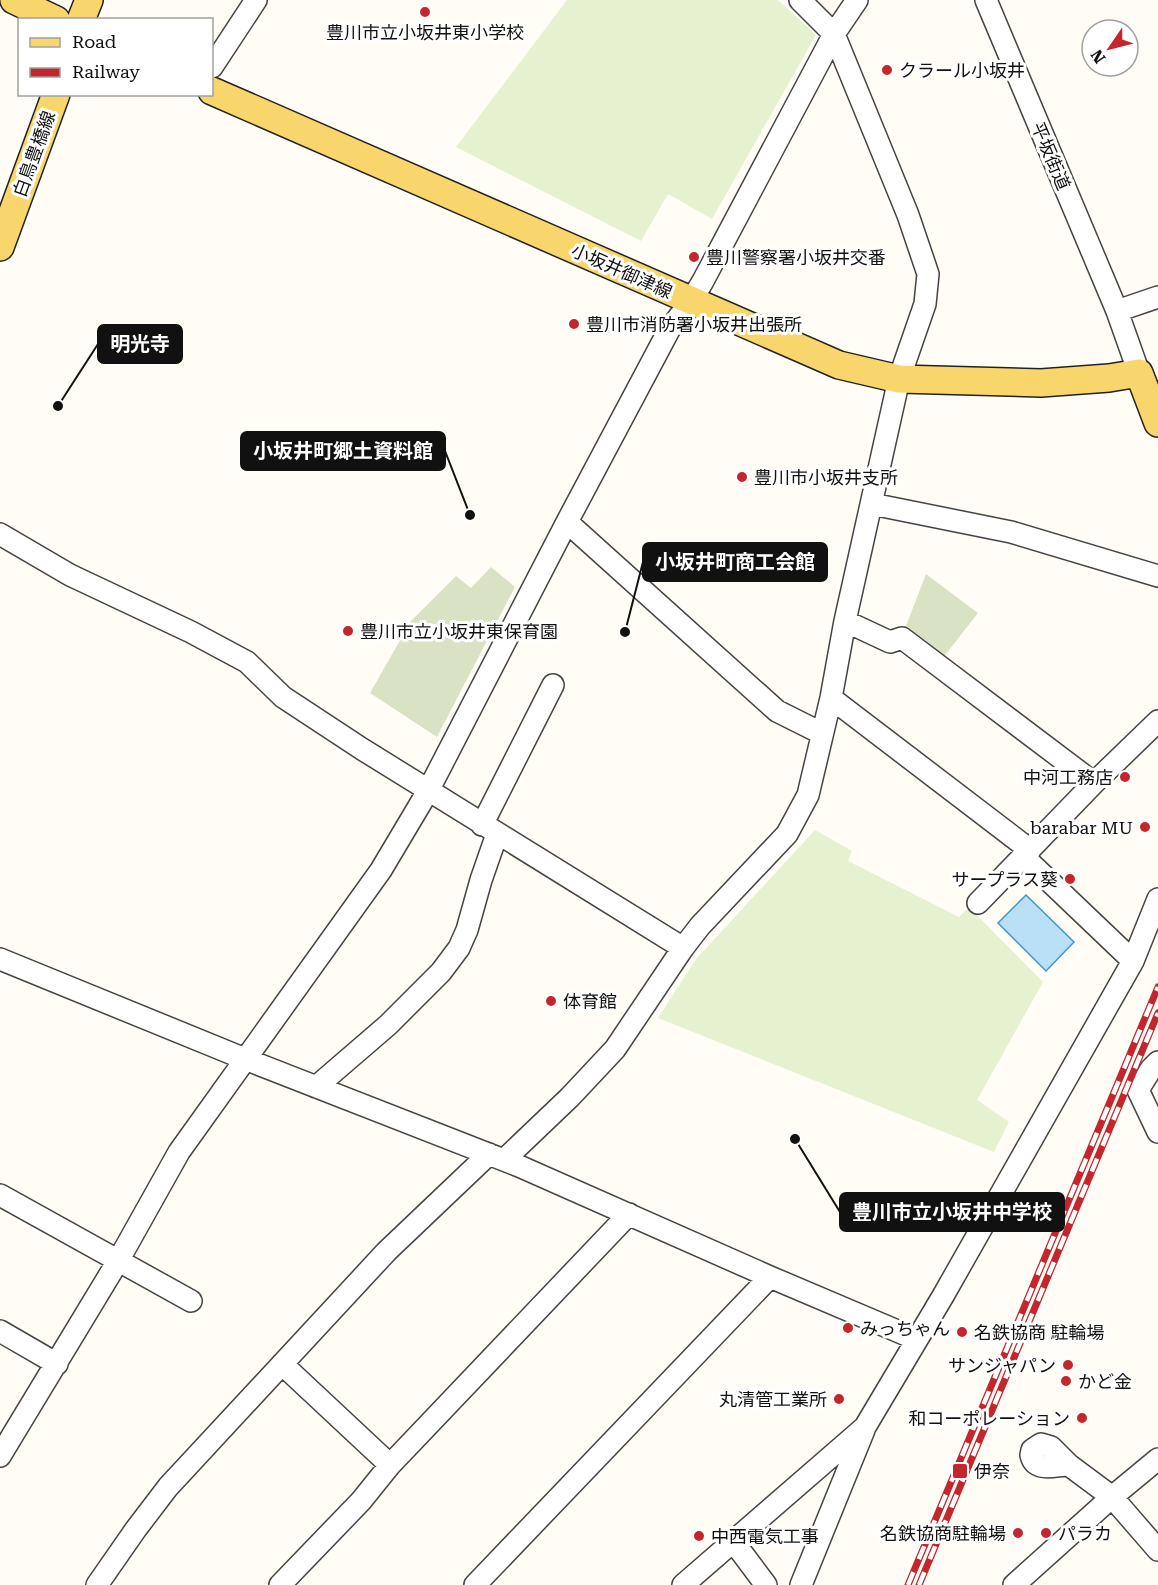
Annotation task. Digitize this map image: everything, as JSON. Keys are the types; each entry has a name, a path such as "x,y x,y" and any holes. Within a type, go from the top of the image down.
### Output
{"main road":[{"path":"14,0 52,18"},
{"path":"82,18 89,0"},
{"name":"小坂井御津線","path":"213,91 839,365 899,379 1041,383 1109,378 1139,373"},
{"name":"白鳥豊橋線","path":"0,247 55,96"},
{"path":"1139,373 1157,415"}],"street":[{"path":"213,65 256,0"},
{"path":"97,1585 168,1487 387,1251 570,1097 615,1049 683,948 700,926 787,834 808,795 899,379 925,304 928,274 908,215 834,34 800,0"},
{"path":"2,1447 57,1364 118,1262 179,1152 381,870 428,790 669,330 691,301 834,34 857,0"},
{"name":"平坂街道","path":"986,0 1117,311 1139,373"},
{"path":"1117,311 1158,297"},
{"path":"872,504 1011,532 1158,576"},
{"path":"567,522 777,711 821,733"},
{"path":"0,534 70,575 191,632 247,662 283,697 490,830 683,948"},
{"path":"845,621 890,642 902,638 1094,783"},
{"path":"316,1087 388,1025 441,972 459,948 467,930 481,880 490,830 553,685"},
{"path":"831,698 1027,854 1133,961"},
{"path":"978,903 1094,783 1158,721"},
{"path":"801,1585 865,1427 943,1296 1133,961 1158,899"},
{"path":"0,959 245,1059 496,1157 916,1339"},
{"path":"1158,1062 1138,1090 1158,1132"},
{"path":"0,1195 118,1262 191,1300"},
{"path":"280,1585 361,1501 390,1465 629,1214"},
{"path":"475,1585 770,1277"},
{"path":"0,1331 57,1364"},
{"path":"282,1364 390,1465"},
{"path":"683,1585 865,1427"},
{"path":"1014,1585 1158,1459"},
{"path":"1069,1465 1112,1497 1158,1550"},
{"path":"734,1541 766,1585"}],"green space":[{"path":"567,0 778,0 816,35 712,219 668,194 641,241 456,147"},
{"path":"491,567 515,587 437,737 370,693 411,621 456,576 471,588"},
{"path":"926,574 978,613 942,659 904,631"},
{"path":"815,830 852,851 848,861 959,917 969,907 1043,982 977,1100 1009,1122 994,1152 658,1018 696,959"}],"water":[{"path":"1026,895 1074,942 1046,971 998,923"}],"railway":[{"path":"908,1585 1158,987"},
{"path":"919,1585 1158,1013"}],"place":[{"name":"豊川市立小坂井東小学校","path":"425,12"},
{"name":"クラール小坂井","path":"887,70"},
{"name":"豊川警察署小坂井交番","path":"694,257"},
{"name":"豊川市消防署小坂井出張所","path":"574,324"},
{"name":"明光寺","path":"58,406"},
{"name":"豊川市小坂井支所","path":"742,477"},
{"name":"小坂井町郷土資料館","path":"470,515"},
{"name":"豊川市立小坂井東保育園","path":"348,631"},
{"name":"小坂井町商工会館","path":"625,632"},
{"name":"中河工務店","path":"1125,777"},
{"name":"barabar MU","path":"1145,827"},
{"name":"サープラス葵","path":"1070,879"},
{"name":"体育館","path":"551,1001"},
{"name":"豊川市立小坂井中学校","path":"795,1139"},
{"name":"みっちゃん","path":"848,1328"},
{"name":"名鉄協商 駐輪場","path":"962,1332"},
{"name":"サンジャパン","path":"1068,1365"},
{"name":"かど金","path":"1066,1381"},
{"name":"丸清管工業所","path":"839,1399"},
{"name":"和コーポレーション","path":"1082,1418"},
{"name":"伊奈","path":"960,1471"},
{"name":"名鉄協商駐輪場","path":"1018,1533"},
{"name":"パラカ","path":"1046,1533"},
{"name":"中西電気工事","path":"699,1536"}]}
